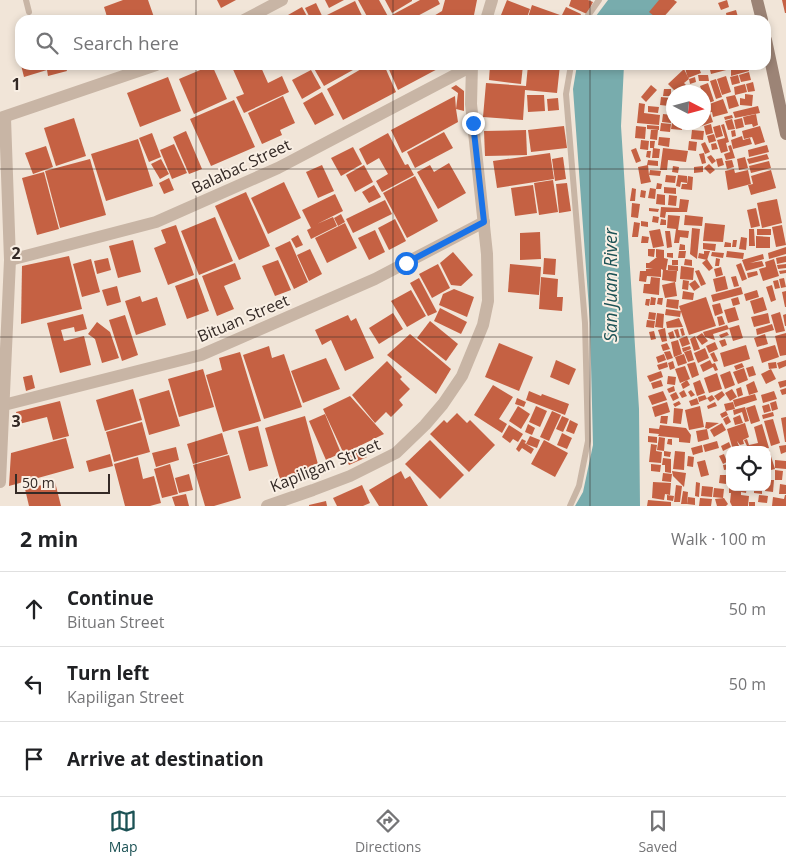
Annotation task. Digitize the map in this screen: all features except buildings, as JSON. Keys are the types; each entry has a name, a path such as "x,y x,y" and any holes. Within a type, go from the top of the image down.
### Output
{"main road":[{"path":"758,0 761,15"},
{"path":"771,64 786,134"}],"street":[{"path":"254,15 282,0"},
{"path":"488,15 492,0"},
{"path":"0,482 10,260 3,118 142,70"},
{"name":"Balabac Street","path":"10,260 156,222 278,168 464,70"},
{"name":"Kapiligan Street","path":"267,506 350,476 396,453 426,425 462,376 483,325 488,301 489,279 471,104 472,70"},
{"name":"Bituan Street","path":"2,406 201,355 375,279 484,222"}],"lane":[{"path":"26,0 29,12"},
{"path":"588,15 599,0"},
{"path":"570,70 566,94 585,323 588,441 579,486 570,506"}],"water":[{"path":"608,0 668,0 655,15 597,15"},
{"name":"San Juan River","path":"576,70 624,70 621,126 639,409 640,506 575,506 583,492 593,445 590,323 573,89"}],"route":[{"path":"406,263 484,222 473,123"}]}
